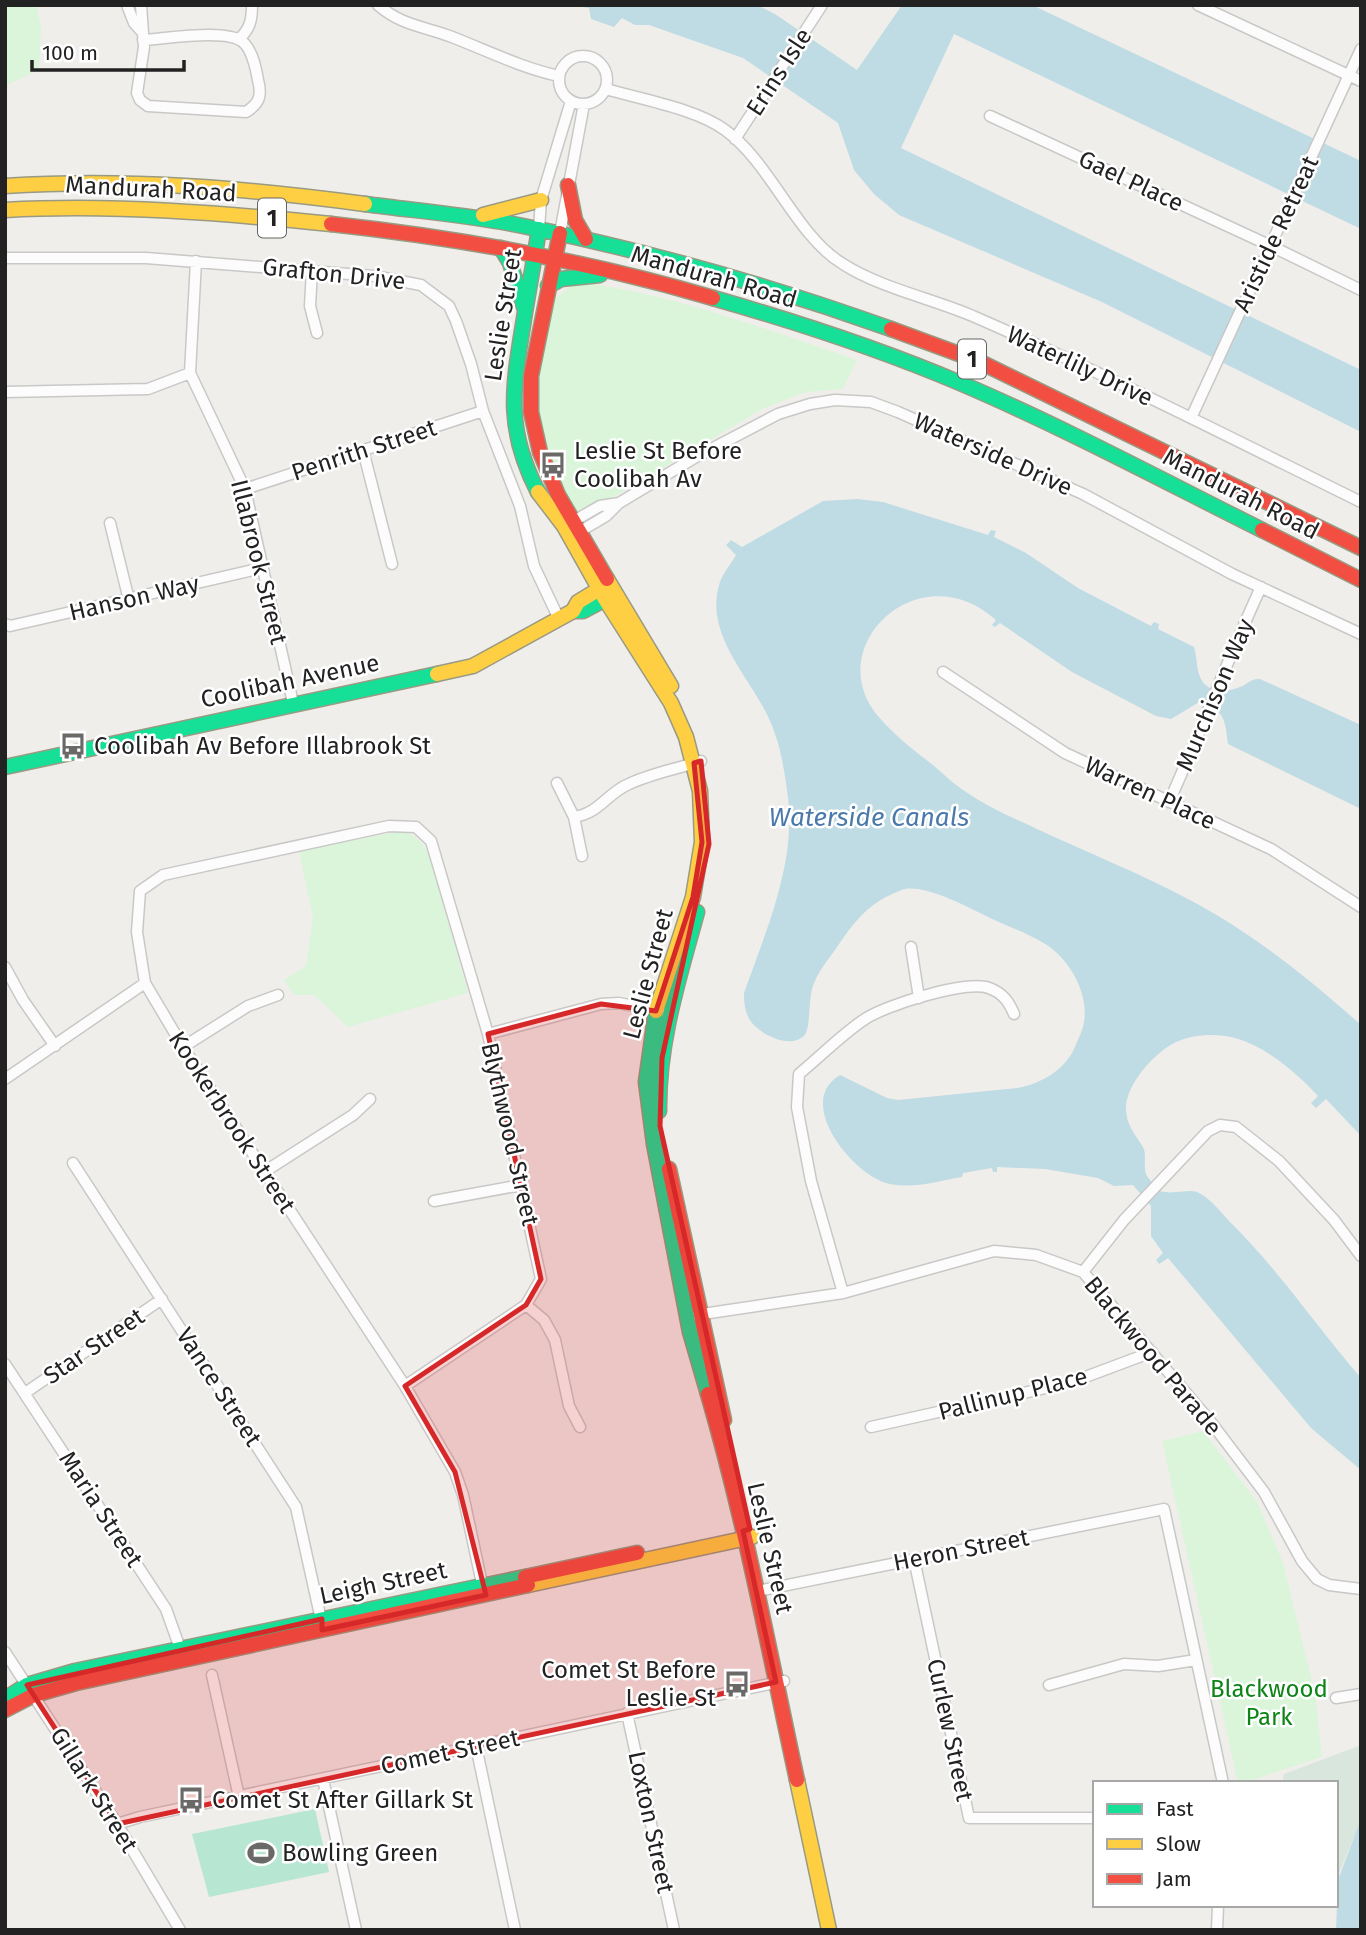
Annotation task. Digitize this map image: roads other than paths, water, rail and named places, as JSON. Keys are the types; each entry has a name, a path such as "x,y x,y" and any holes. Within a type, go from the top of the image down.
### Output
{"main road":[{"name":"Mandurah Road","path":"5,186 62,182 217,187 317,198 539,229 712,271 841,311 978,362 1361,548"},
{"path":"568,185 573,218 586,239"},
{"path":"468,218 541,200"},
{"name":"Mandurah Road","path":"5,210 60,206 215,212 411,233 554,257 703,295 869,348 960,383 1094,446 1361,580"},
{"name":"Leslie Street","path":"539,229 513,386 515,423 525,467 539,493 573,529"},
{"name":"Leslie Street","path":"560,233 531,376 531,412 540,452 573,529 671,703 698,762 702,842 693,897 646,1082 654,1144 761,1591 829,1930"},
{"path":"501,248 510,263 525,310"},
{"path":"548,286 570,277 618,274"},
{"name":"Coolibah Avenue","path":"5,766 473,666 573,611 578,602 608,591"},
{"name":"Leigh Street","path":"30,1690 76,1683 182,1655 484,1590 730,1544 747,1534"},
{"name":"Leslie Street","path":"780,1682 838,1930"},
{"path":"5,1699 30,1690"},
{"path":"5,1710 30,1690"}],"street":[{"path":"127,5 143,36"},
{"path":"141,5 143,58 137,93 140,100 148,106 246,112 254,107 261,91 251,53 239,39 230,36 143,36"},
{"path":"239,39 251,24 252,5"},
{"path":"378,5 392,17 408,25 437,32 536,71 559,76"},
{"name":"Erins Isle","path":"735,139 822,5"},
{"path":"1198,5 1361,81"},
{"name":"Aristide Retreat","path":"1191,418 1361,49"},
{"path":"579,56 589,57 598,61 604,69 606,89 600,97 583,104 571,101 560,86 559,76 570,60 579,56"},
{"name":"Waterlily Drive","path":"606,89 702,117 724,129 760,166 820,246 842,264 973,316 1191,418 1361,502"},
{"path":"539,229 541,200 571,101"},
{"path":"560,233 583,104"},
{"name":"Gael Place","path":"990,116 1361,290"},
{"name":"Grafton Drive","path":"5,258 146,258 312,270 405,280 434,293 449,306 456,321 483,411 520,506 534,566 559,619"},
{"name":"Illabrook Street","path":"196,261 190,373 245,489 293,703"},
{"path":"312,270 310,306 317,333"},
{"path":"5,392 149,389 190,373"},
{"name":"Waterside Drive","path":"573,529 600,506 619,503 696,457 778,414 835,400 870,402 1083,494 1261,587 1361,634"},
{"name":"Penrith Street","path":"245,489 483,411"},
{"path":"363,450 392,564"},
{"path":"110,523 129,600"},
{"name":"Hanson Way","path":"5,624 10,626 262,568"},
{"name":"Murchison Way","path":"1169,802 1261,587"},
{"name":"Warren Place","path":"943,673 1065,753 1271,849 1361,907"},
{"path":"574,817 586,815 598,808 625,785 698,762"},
{"path":"558,783 574,817 582,856"},
{"name":"Kookerbrook Street","path":"416,827 389,826 163,876 140,891 137,932 145,983 183,1047 405,1386 455,1472 463,1495 484,1590"},
{"name":"Blythwood Street","path":"416,827 431,841 436,853 488,1034 541,1279 526,1306"},
{"path":"911,947 919,998"},
{"path":"5,967 23,1000 55,1046"},
{"path":"5,1079 145,983"},
{"path":"843,1293 811,1181 797,1107 799,1074 864,1020 919,998 980,986 1002,994 1014,1014"},
{"path":"183,1047 248,1006 278,995"},
{"path":"488,1034 601,1004 619,1003 664,1013"},
{"path":"264,1172 353,1115 370,1099"},
{"path":"1083,1272 1124,1220 1208,1130 1220,1125 1236,1127 1279,1161 1334,1220 1361,1256"},
{"name":"Vance Street","path":"73,1163 296,1507 322,1625"},
{"path":"434,1200 521,1185"},
{"name":"Blackwood Parade","path":"694,1320 843,1293 994,1251 1036,1255 1083,1272 1152,1352 1264,1492 1302,1561 1317,1578 1329,1585 1361,1589"},
{"name":"Star Street","path":"25,1393 162,1299"},
{"path":"405,1386 526,1306 544,1320 555,1340 569,1406 580,1427"},
{"name":"Pallinup Place","path":"871,1427 1072,1382 1152,1352"},
{"name":"Maria Street","path":"5,1364 166,1609 182,1655"},
{"name":"Heron Street","path":"761,1591 1164,1509 1196,1660"},
{"name":"Curlew Street","path":"914,1559 969,1818 1093,1818"},
{"name":"Gillark Street","path":"5,1651 117,1824 180,1930"},
{"path":"1049,1685 1124,1664 1158,1666 1196,1660 1223,1781"},
{"path":"212,1675 239,1797"},
{"name":"Comet Street","path":"117,1824 780,1682"},
{"path":"1336,1698 1361,1694"},
{"name":"Loxton Street","path":"627,1713 674,1930"},
{"path":"476,1746 515,1930"},
{"path":"323,1779 356,1930"},
{"path":"1217,1930 1218,1907"}],"water":[{"path":"569,5 757,5 775,14 857,70 902,5 1032,5 1361,161 1361,229 954,34 901,148 1361,370 1361,432 1102,302 899,215 874,194 854,170 838,123 743,58 649,25 635,25 622,18 614,27 591,19 589,8"},
{"name":"Waterside Canals","path":"857,499 883,502 988,535 991,530 996,531 994,537 1026,553 1078,588 1151,626 1154,622 1159,624 1158,629 1194,647 1199,674 1202,681 1211,688 1228,690 1260,679 1361,725 1361,809 1228,744 1222,717 1209,705 1201,701 1171,719 1156,716 1072,672 1000,623 995,627 992,625 996,620 966,602 936,596 909,602 886,617 869,638 861,663 863,690 878,716 902,740 961,789 1001,812 1149,879 1210,911 1277,956 1361,1025 1361,1136 1326,1099 1316,1108 1311,1103 1318,1096 1280,1061 1258,1047 1221,1035 1183,1039 1159,1053 1136,1079 1127,1099 1126,1114 1143,1147 1145,1171 1150,1180 1160,1191 1193,1191 1210,1201 1264,1258 1361,1378 1361,1470 1311,1428 1168,1258 1159,1264 1156,1260 1163,1253 1151,1236 1151,1206 1133,1185 1114,1186 1098,1178 1045,1169 997,1167 997,1172 993,1172 992,1168 963,1173 962,1177 934,1183 895,1185 872,1177 858,1166 844,1152 833,1135 825,1118 823,1102 827,1087 840,1075 887,1098 898,1100 1017,1088 1035,1083 1059,1069 1071,1055 1083,1027 1084,1004 1071,970 1047,945 946,897 924,890 903,890 886,897 863,914 822,967 811,992 808,1027 804,1036 791,1041 776,1039 757,1028 748,1016 744,993 770,921 788,847 788,797 780,749 768,715 735,661 718,623 716,603 720,582 736,555 726,545 731,540 742,547 823,501"},
{"path":"1361,1819 1361,1930 1336,1930 1338,1880"}],"place":[{"name":"Leslie St Before Coolibah Av","path":"553,465"},
{"name":"Coolibah Av Before Illabrook St","path":"73,746"},
{"name":"Comet St Before Leslie St","path":"737,1684"},
{"name":"Comet St After Gillark St","path":"191,1800"},
{"name":"Bowling Green","path":"261,1853"}],"park label":[{"name":"Blackwood Park","path":"1269,1703"}]}
